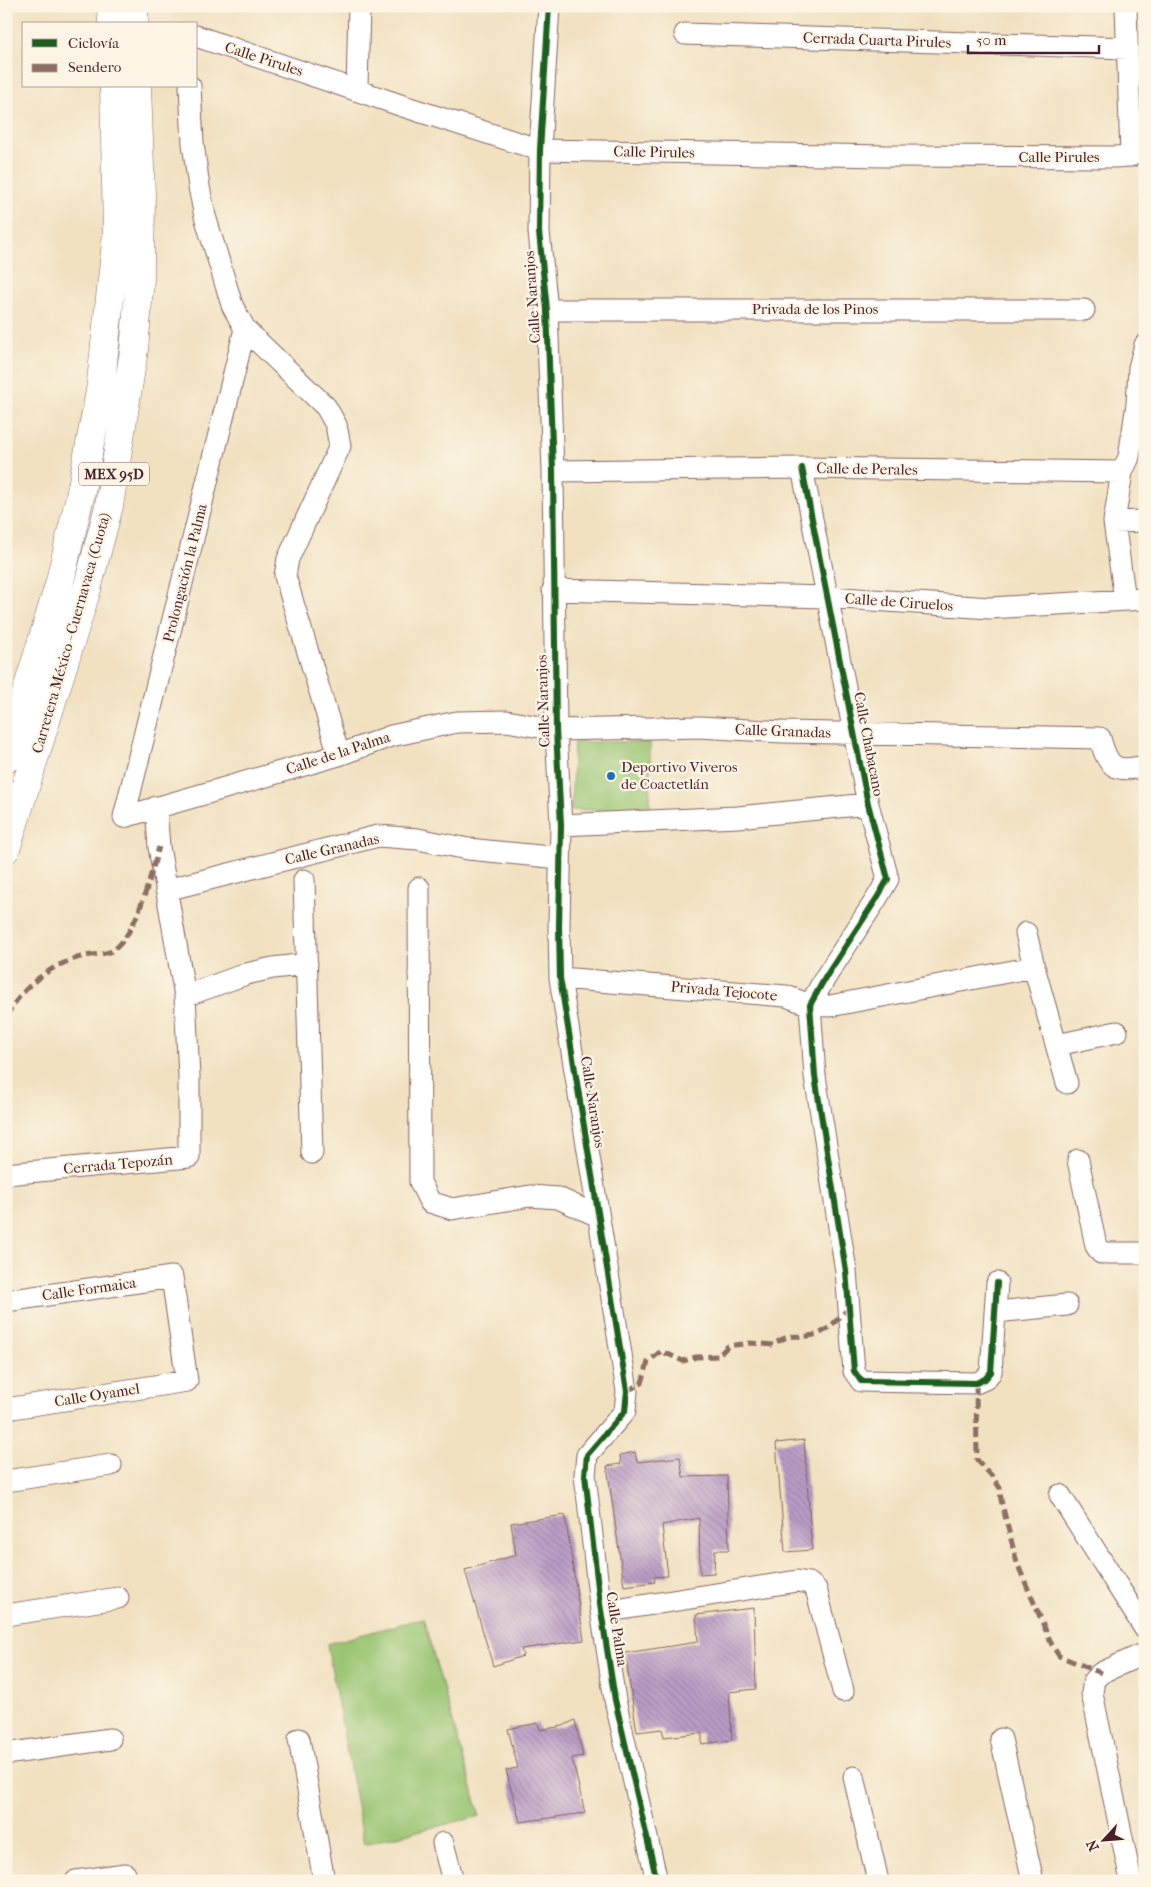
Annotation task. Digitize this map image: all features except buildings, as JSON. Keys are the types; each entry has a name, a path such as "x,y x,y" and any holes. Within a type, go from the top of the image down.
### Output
{"highway":[{"path":"107,6 108,22"},
{"path":"111,6 112,22"},
{"path":"133,6 133,22"},
{"path":"6,725 81,467 99,371 109,288 114,184 110,88"},
{"name":"Carretera México - Cuernavaca (Cuota)","path":"6,760 59,585 81,492 100,391 117,232 114,88"},
{"path":"6,823 76,610 108,488 122,398 134,300 138,189 136,88"},
{"name":"Carretera México - Cuernavaca (Cuota)","path":"6,849 87,589 109,506 134,350 140,278 142,195 136,88"}],"street":[{"path":"357,89 359,6"},
{"name":"Calle Naranjos","path":"549,6 540,150 539,232 547,310 553,471 556,730 561,824 560,978 627,1391"},
{"path":"1126,6 1128,48"},
{"name":"Cerrada Cuarta Pirules","path":"685,34 1128,48"},
{"name":"Calle Pirules","path":"198,37 540,150 886,156 1131,156 1128,48"},
{"path":"190,88 193,144 205,216 232,305 245,329 326,408 336,425 340,446 288,559 285,576 339,755"},
{"name":"Privada de los Pinos","path":"547,310 1084,310"},
{"name":"Prolongación la Palma","path":"124,817 245,329"},
{"path":"1135,600 1114,522 1122,472 1130,457 1137,404 1139,368 1145,345"},
{"name":"Calle de Perales","path":"553,471 802,468 1122,472"},
{"name":"Calle Chabacano","path":"802,468 853,733 868,804 888,879 810,1005"},
{"path":"1114,522 1145,521"},
{"name":"Calle de Ciruelos","path":"553,590 828,597 990,608 1135,600"},
{"name":"Calle de la Palma","path":"124,817 156,806 339,755 391,736 457,722 507,721 556,730"},
{"name":"Calle Granadas","path":"556,730 700,727 784,732 1100,738 1104,752 1113,765 1124,770 1145,766"},
{"path":"561,824 738,817 868,804"},
{"name":"Cerrada Tepozán","path":"6,1174 189,1157 189,1077 185,996 159,847 156,806"},
{"name":"Calle Granadas","path":"166,890 378,836 418,839 468,849 560,858"},
{"path":"304,880 312,1153"},
{"path":"419,888 420,1182 430,1202 452,1209 530,1196 558,1198 598,1216"},
{"path":"1026,932 1034,968 1067,1083"},
{"path":"185,996 246,974 273,968 307,964"},
{"name":"Privada Tejocote","path":"560,978 786,996 810,1005 830,1006 1034,968"},
{"path":"810,1005 815,1076 846,1271 854,1371 861,1381 976,1383 985,1379 991,1372 997,1283"},
{"path":"1057,1045 1116,1032"},
{"path":"1078,1160 1096,1246 1101,1253 1145,1253"},
{"name":"Calle Formaica","path":"6,1301 172,1277 187,1381"},
{"path":"996,1312 1067,1305"},
{"name":"Calle Oyamel","path":"6,1408 187,1381"},
{"name":"Calle Palma","path":"627,1391 625,1410 587,1455 585,1475 600,1604 615,1700 657,1881"},
{"path":"6,1481 112,1465"},
{"path":"1060,1495 1145,1629"},
{"path":"602,1612 796,1581 809,1583 816,1588 843,1691"},
{"path":"6,1615 118,1598"},
{"path":"1131,1881 1092,1693 1094,1680 1101,1673 1145,1653"},
{"path":"6,1754 110,1739"},
{"path":"298,1739 324,1881"},
{"path":"1000,1739 1033,1881"},
{"path":"854,1777 878,1881"},
{"path":"444,1843 453,1881"},
{"path":"76,1881 125,1874"}],"green space":[{"name":"Deportivo Viveros de Coactetlán","path":"574,742 650,742 650,809 571,810"},
{"path":"423,1618 480,1816 364,1844 327,1644"}],"marked path":[{"path":"6,1017 29,986 49,971 72,960 115,949 123,940 137,916 159,847"},
{"path":"627,1391 642,1383 648,1362 661,1351 683,1361 696,1357 718,1356 728,1346 751,1343 773,1345 784,1338 819,1334 848,1309"},
{"path":"976,1383 977,1460 1000,1488 1001,1500 1017,1563 1052,1645 1059,1656 1101,1673"}],"cycle path":[{"path":"549,6 540,150 539,232 547,310 553,471 556,730 561,825 560,978 627,1391 625,1411 587,1455 585,1475 600,1604 615,1700 657,1881"},
{"path":"802,468 868,804 888,879 810,1005 815,1076 846,1271 854,1371 861,1381 976,1383 985,1379 991,1372 997,1283"}],"place":[{"name":"Deportivo Viveros de Coactetlán","path":"611,776"}]}
